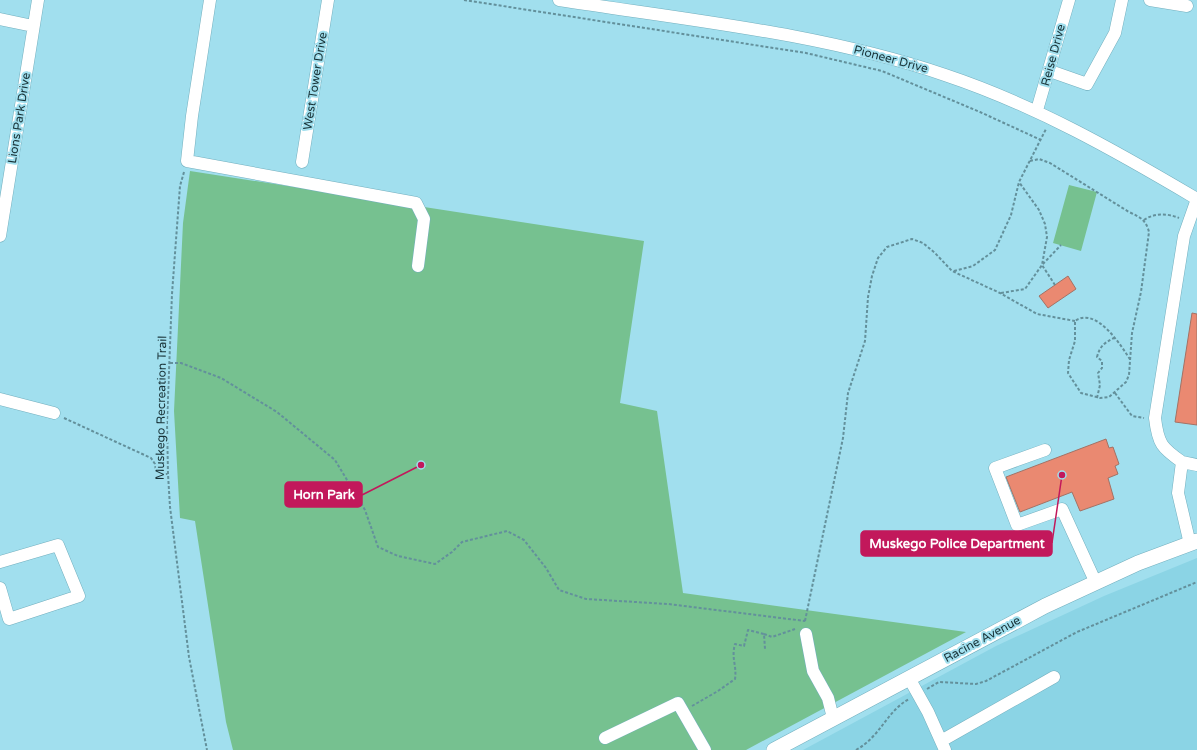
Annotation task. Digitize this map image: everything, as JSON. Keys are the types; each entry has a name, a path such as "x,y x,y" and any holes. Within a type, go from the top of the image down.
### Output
{"main road":[{"name":"Racine Avenue","path":"774,750 1038,610 1138,563 1194,543"}],"street":[{"name":"Lions Park Drive","path":"0,236 38,0"},
{"path":"210,0 192,116 187,161 416,203 424,219 418,266"},
{"name":"West Tower Drive","path":"302,162 328,0"},
{"name":"Pioneer Drive","path":"559,0 585,2 778,34 854,49 946,75 1037,110 1131,160 1197,199"},
{"name":"Reise Drive","path":"1037,110 1050,71 1069,0"},
{"path":"1050,71 1088,84 1114,32 1122,0"},
{"path":"1150,0 1187,6"},
{"path":"0,19 33,26"},
{"path":"1197,199 1184,236 1155,418 1157,433 1164,449 1182,462 1197,465"},
{"path":"0,399 54,413"},
{"path":"1045,450 995,468 1000,483 1017,525 1062,509 1095,582"},
{"path":"1182,462 1178,493 1194,543"},
{"path":"0,562 58,545 79,596 10,619 0,588"},
{"path":"806,630 813,671 828,698 833,718"},
{"path":"909,678 943,745 1054,677"},
{"path":"605,738 678,703 704,750"}],"path":[{"path":"464,0 806,53 860,65 882,71 933,94 980,112 1041,140"},
{"path":"952,271 973,266 995,250 1011,215 1019,182 1041,140 1050,117"},
{"path":"1030,161 1040,159 1050,163 1144,220 1149,232 1141,292 1132,333 1129,375 1126,382 1109,397 1097,398 1081,393 1068,373 1069,360 1075,341 1075,321"},
{"name":"Muskego Recreation Trail","path":"187,161 180,186 172,294 168,474 170,507 188,657 207,750"},
{"path":"1019,182 1039,210 1045,224 1047,237 1042,265 1055,285"},
{"path":"1144,220 1153,215 1164,214 1188,221"},
{"path":"683,711 718,691 735,679 736,673 733,652 735,644 744,646 748,630 772,637 806,630 805,622 843,438 848,393 865,341 868,297 872,276 878,258 887,247 912,239 923,243 952,271 1000,293 1037,314 1075,321 1081,317 1088,317 1098,322 1114,338 1130,360"},
{"path":"1000,293 1025,289 1042,265 1061,245"},
{"path":"1097,398 1100,385 1098,373 1102,368 1102,361 1098,358 1099,349 1104,343 1114,338"},
{"path":"170,363 180,362 227,382 277,412 335,460 364,510 378,547 398,556 435,564 452,552 462,542 507,531 524,540 546,568 559,590 586,599 668,604 805,622"},
{"path":"1115,392 1132,416 1155,418"},
{"path":"54,413 151,458 155,464 156,472 160,474 168,474"},
{"path":"939,682 976,684 986,681 1077,632 1197,582"},
{"path":"764,634 765,649"},
{"path":"856,750 877,735 897,707 904,702"}],"shaded area":[{"path":"1197,558 1197,750 803,750 996,646 1104,596"}],"green space":[{"path":"190,171 644,241 620,403 657,411 683,593 966,632 746,750 233,750 226,722 195,521 180,518 174,411 183,223"},
{"path":"1069,185 1097,192 1081,251 1053,243"}],"building":[{"path":"1068,276 1076,289 1048,308 1039,296"},
{"path":"1192,313 1197,314 1197,425 1175,422"},
{"path":"1106,439 1109,448 1113,447 1119,464 1115,466 1118,474 1108,478 1114,499 1080,511 1072,492 1020,512 1006,477"}],"place":[{"name":"Horn Park","path":"421,465"},
{"name":"Muskego Police Department","path":"1062,475"}]}
